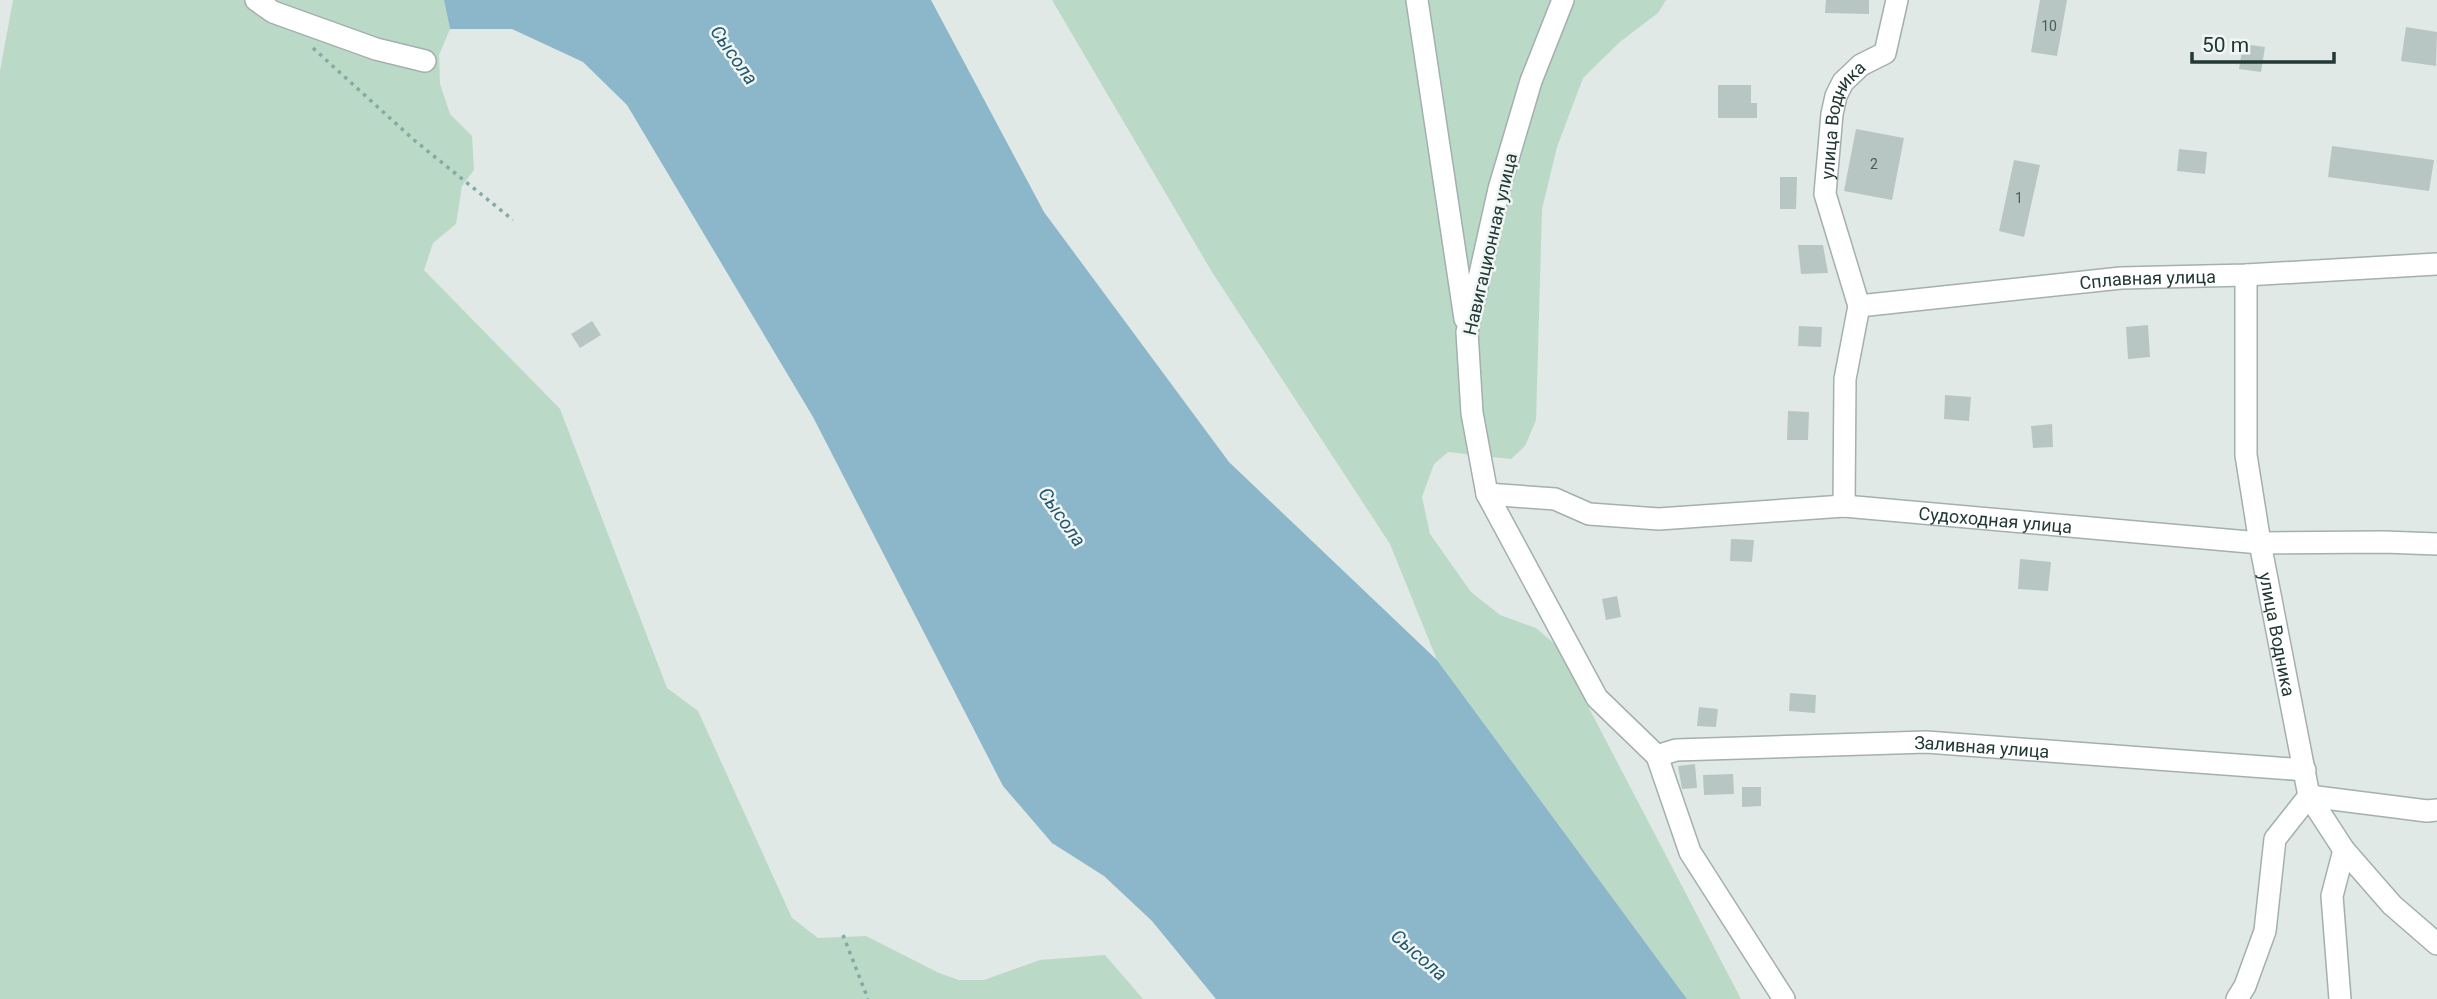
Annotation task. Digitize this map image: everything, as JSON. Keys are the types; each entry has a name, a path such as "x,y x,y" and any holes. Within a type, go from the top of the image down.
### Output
{"street":[{"path":"256,0 273,12 376,49 425,61"},
{"path":"1417,0 1466,332"},
{"name":"Навигационная улица","path":"1563,0 1531,81 1499,189 1466,332 1472,414 1487,494 1597,698 1657,756"},
{"name":"улица Водника","path":"1844,506 1845,379 1859,306 1825,194 1832,114 1843,82 1861,65 1885,53 1898,0"},
{"name":"Сплавная улица","path":"1859,306 2121,278 2246,275 2437,264"},
{"name":"улица Водника","path":"2246,275 2246,455 2260,543 2309,796 2344,850 2392,905 2437,944"},
{"name":"Судоходная улица","path":"1487,494 1555,499 1589,514 1658,519 1844,506 2260,543 2437,544"},
{"name":"Заливная улица","path":"1657,756 1676,750 1926,742 2305,770"},
{"path":"1657,756 1690,852 1784,999"},
{"path":"2236,999 2245,986 2265,931 2275,839 2309,796 2437,810"},
{"path":"2340,999 2332,896 2344,850"}],"path":[{"path":"313,48 414,140 513,220"},
{"path":"843,935 868,999"}],"green space":[{"path":"13,0 444,0 450,29 439,55 440,84 450,114 472,136 474,170 462,186 456,224 433,243 424,270 560,409 667,688 698,711 792,918 818,938 866,936 939,973 959,980 984,980 1040,960 1105,955 1143,999 0,999 0,71"},
{"path":"1052,0 1666,0 1658,13 1621,41 1583,78 1557,147 1542,209 1536,420 1525,446 1511,459 1448,452 1434,464 1422,497 1430,534 1471,592 1500,615 1536,628 1556,645 1741,999 1687,999 1437,660 1390,544 1212,272"}],"water":[{"name":"Сысола","path":"444,0 931,0 1044,212 1229,462 1437,660 1687,999 1216,999 1152,921 1104,876 1052,843 1003,786 813,417 627,105 583,62 512,29 450,29"}],"building":[{"path":"1826,0 1869,0 1869,14 1825,13"},
{"path":"2040,0 2067,0 2057,56 2031,52"},
{"path":"2406,27 2437,32 2436,66 2401,61"},
{"path":"2243,44 2265,47 2261,72 2239,69"},
{"path":"1718,85 1751,85 1751,103 1757,103 1757,118 1718,118"},
{"path":"1856,129 1904,138 1892,200 1844,191"},
{"path":"2332,146 2434,160 2429,191 2328,177"},
{"path":"2179,149 2207,152 2205,174 2177,171"},
{"path":"2014,160 2040,165 2024,237 1999,231"},
{"path":"1780,177 1797,177 1796,209 1780,209"},
{"path":"1798,245 1823,245 1828,273 1801,274"},
{"path":"592,321 601,335 580,348 571,334"},
{"path":"2148,325 2150,357 2128,359 2126,327"},
{"path":"1799,326 1822,327 1821,347 1798,346"},
{"path":"1945,395 1971,397 1969,421 1944,419"},
{"path":"1788,411 1809,412 1808,440 1787,440"},
{"path":"2052,424 2053,447 2033,448 2031,426"},
{"path":"1731,539 1754,540 1752,562 1730,561"},
{"path":"2020,559 2051,562 2048,591 2018,589"},
{"path":"1617,596 1621,617 1606,620 1602,599"},
{"path":"1790,693 1816,695 1815,713 1789,711"},
{"path":"1699,707 1718,709 1716,727 1697,726"},
{"path":"1695,764 1697,788 1682,789 1678,766"},
{"path":"1733,774 1734,794 1704,795 1703,775"},
{"path":"1742,787 1761,787 1761,806 1742,807"}]}
